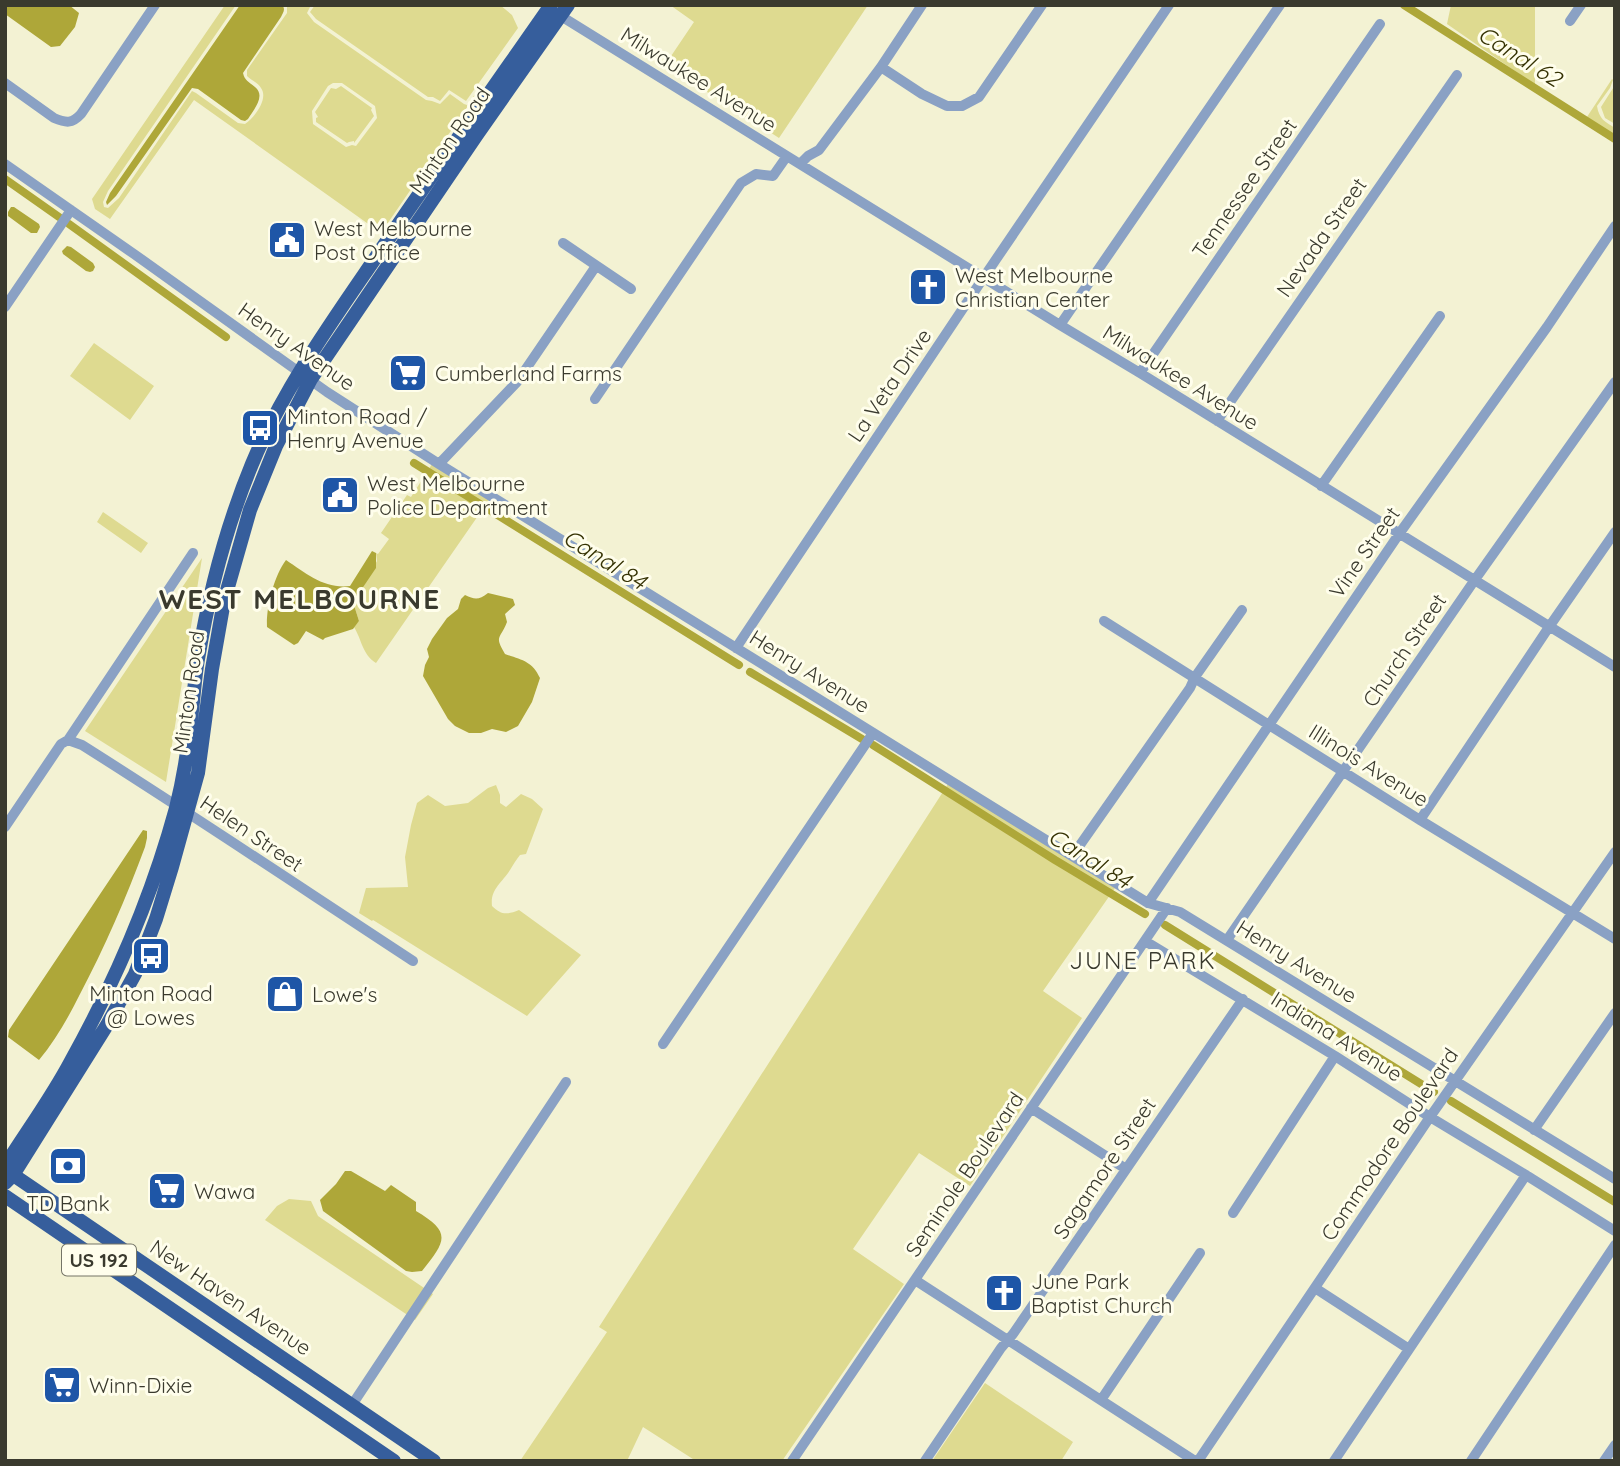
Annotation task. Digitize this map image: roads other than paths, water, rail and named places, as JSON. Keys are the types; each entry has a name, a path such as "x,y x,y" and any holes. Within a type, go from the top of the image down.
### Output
{"main road":[{"name":"Minton Road","path":"7,1173 107,1025 135,974 156,919 181,809 197,662 207,609 228,528 266,432 418,195 555,8"},
{"name":"Minton Road","path":"181,809 198,773 222,607 232,569 250,510 305,375"},
{"path":"207,609 222,607"},
{"name":"New Haven Avenue","path":"7,1173 430,1458"},
{"name":"New Haven Avenue","path":"5,1196 358,1436 386,1458"},
{"path":"129,1280 152,1285 168,1280"},
{"path":"157,1299 170,1293 194,1298"},
{"path":"225,1345 241,1346 253,1338"},
{"path":"249,1362 256,1357 283,1358"},
{"path":"358,1436 378,1440 394,1435"},
{"path":"386,1458 390,1450 400,1449 430,1458"}],"street":[{"path":"5,83 54,118 71,122 81,114 155,5"},
{"path":"800,164 819,150 881,67 922,5"},
{"path":"881,67 922,94 947,106 962,106 979,97 1042,5"},
{"name":"La Veta Drive","path":"736,648 1170,5"},
{"path":"1060,325 1280,5"},
{"path":"1570,21 1581,5"},
{"name":"Milwaukee Avenue","path":"555,8 787,156 1615,667"},
{"name":"Tennessee Street","path":"1140,373 1381,24"},
{"name":"Nevada Street","path":"1217,421 1457,75"},
{"path":"595,398 741,183 756,174 773,176 787,156"},
{"name":"Henry Avenue","path":"5,164 327,392 439,464 1148,903 1180,912 1615,1179"},
{"path":"5,307 71,210"},
{"name":"Vine Street","path":"1148,903 1399,534 1547,327 1615,226"},
{"path":"562,243 631,289"},
{"path":"439,464 517,382 596,266"},
{"path":"1321,486 1440,316"},
{"name":"Church Street","path":"1227,940 1615,382"},
{"path":"1420,820 1615,532"},
{"path":"5,827 61,744 68,740 194,553"},
{"path":"1073,855 1242,610"},
{"name":"Illinois Avenue","path":"1104,621 1615,939"},
{"path":"663,1044 873,733"},
{"name":"Helen Street","path":"68,740 82,745 413,961"},
{"name":"Commodore Boulevard","path":"1197,1461 1430,1117 1615,852"},
{"name":"Seminole Boulevard","path":"792,1461 1167,908"},
{"name":"Indiana Avenue","path":"1145,941 1615,1231"},
{"name":"Sagamore Street","path":"925,1461 1242,999"},
{"path":"1534,1130 1615,1013"},
{"path":"1233,1213 1335,1056"},
{"path":"352,1405 566,1082"},
{"path":"1031,1108 1126,1169"},
{"path":"1334,1461 1526,1175"},
{"path":"1471,1461 1615,1245"},
{"path":"1101,1400 1200,1253"},
{"path":"915,1280 1197,1461"},
{"path":"1315,1288 1409,1349"},
{"path":"1604,1461 1615,1445"}],"waterway":[{"name":"Canal 62","path":"1404,5 1615,139"},
{"name":"Canal 84","path":"5,179 59,217"},
{"name":"Canal 84","path":"69,224 226,337"},
{"name":"Canal 84","path":"414,463 739,665"},
{"name":"Canal 84","path":"750,672 862,739"},
{"name":"Canal 84","path":"873,745 1145,914"},
{"name":"Canal 84","path":"1165,925 1434,1092"},
{"name":"Canal 84","path":"1451,1101 1615,1202"}],"place":[{"name":"West Melbourne Post Office","path":"287,240"},
{"name":"West Melbourne Christian Center","path":"928,287"},
{"name":"Cumberland Farms","path":"408,373"},
{"name":"Minton Road / Henry Avenue","path":"260,428"},
{"name":"West Melbourne Police Department","path":"340,495"},
{"name":"Minton Road @ Lowes","path":"151,956"},
{"name":"Lowe's","path":"285,994"},
{"name":"TD Bank","path":"68,1166"},
{"name":"Wawa","path":"167,1191"},
{"name":"June Park Baptist Church","path":"1004,1293"},
{"name":"Winn-Dixie","path":"62,1385"}],"district":[{"name":"WEST MELBOURNE","path":"300,598"},
{"name":"JUNE PARK","path":"1143,960"}]}
